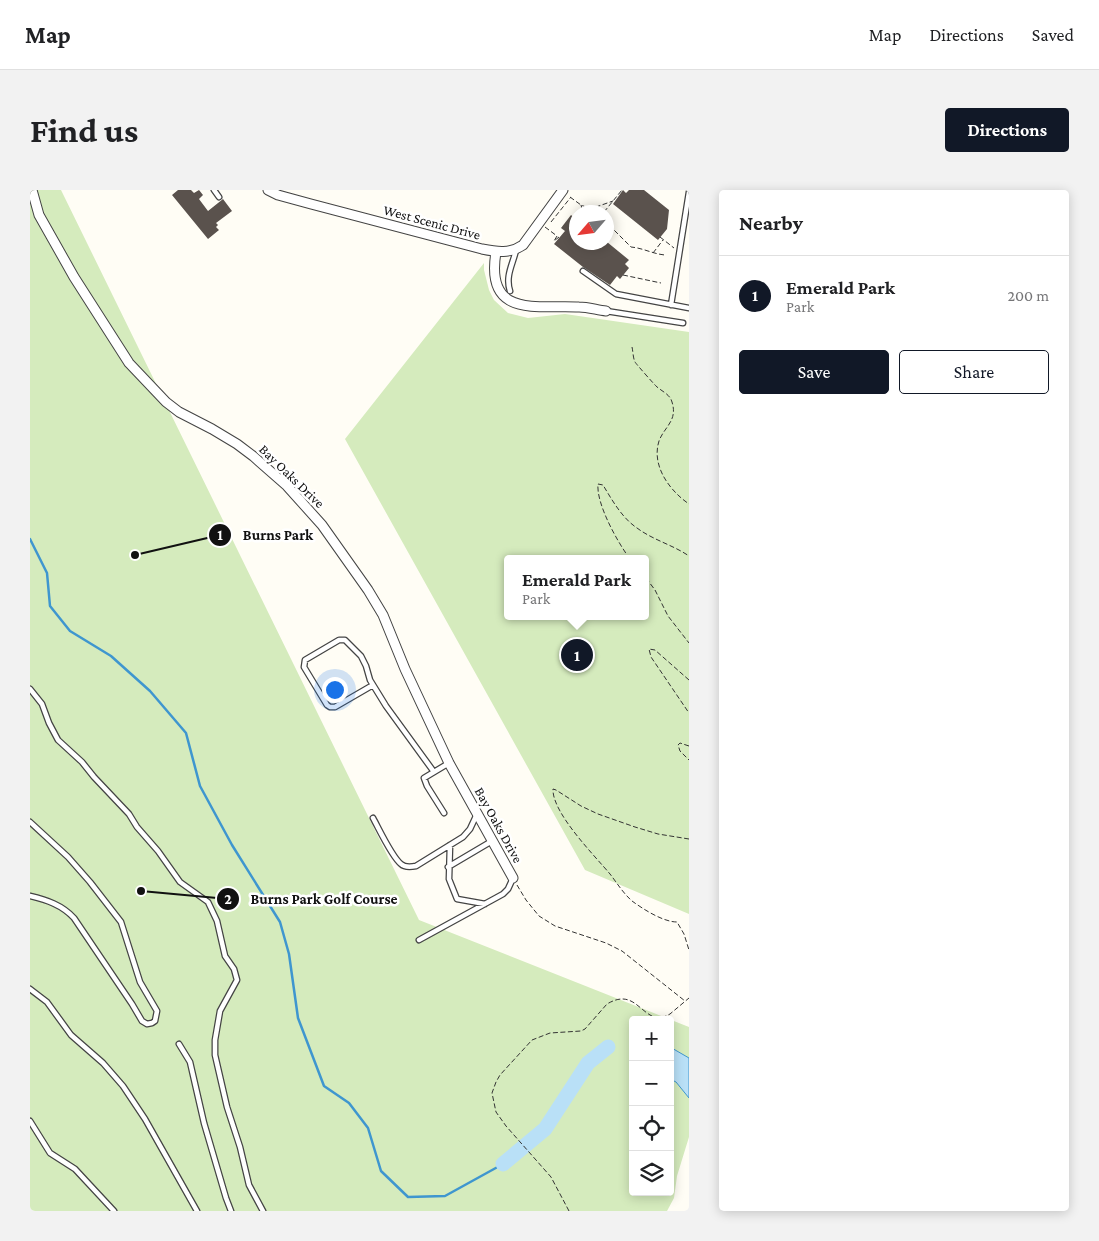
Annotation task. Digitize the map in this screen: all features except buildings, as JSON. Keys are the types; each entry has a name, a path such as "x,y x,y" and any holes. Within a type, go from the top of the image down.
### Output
{"street":[{"name":"Bay Oaks Drive","path":"32,190 39,215 74,277 117,347 140,376 158,395 180,412 212,429 254,456 287,486 322,525 368,590 382,614 449,764 513,878"},
{"name":"West Scenic Drive","path":"268,190 278,195 310,204 496,252 516,248"},
{"path":"516,248 523,245 564,192"},
{"path":"496,252 495,278 503,295 512,302 526,306 582,306 606,311"}],"lane":[{"path":"214,190 219,197"},
{"path":"672,305 689,192"},
{"path":"510,291 508,273 516,248"},
{"path":"583,271 616,294 689,308"},
{"path":"606,311 683,323"},
{"path":"373,684 335,707 330,708 326,705 308,675 303,663 339,640 345,640 361,656 373,684 386,706 434,772"},
{"path":"30,689 42,704 58,740 82,762 129,814 136,827 158,851 180,882 202,896 213,910 223,951 236,974 237,980 220,1011 215,1040 215,1055 227,1107 240,1147 249,1184 263,1211"},
{"path":"444,813 424,778 449,764"},
{"path":"373,818 396,859 402,866 409,868 416,866 463,837 470,829 477,813"},
{"path":"30,822 68,857 121,922 140,982 156,1010 155,1021 152,1024 142,1021 68,911 56,904 30,896"},
{"path":"448,867 493,841"},
{"path":"450,846 449,879 457,899 485,904"},
{"path":"419,940 504,894 513,878"},
{"path":"30,989 47,1002 72,1035 103,1063 123,1086 197,1211"},
{"path":"179,1044 190,1062 204,1122 231,1211"},
{"path":"30,1121 50,1153 75,1168 114,1211"}],"path":[{"path":"610,205 622,190"},
{"path":"564,192 581,205"},
{"path":"547,228 571,197"},
{"path":"601,205 614,200"},
{"path":"543,225 557,236 554,241 559,237"},
{"path":"614,230 631,247 642,248 653,253 665,255"},
{"path":"660,237 674,248"},
{"path":"653,253 664,240"},
{"path":"624,275 660,283"},
{"path":"632,347 635,362 655,385 672,400 671,422 659,441 660,469 674,493 689,504"},
{"path":"627,555 612,532 598,484 603,485 636,528 689,556"},
{"path":"649,582 668,616 689,643"},
{"path":"689,680 655,650 649,649 651,657 689,713"},
{"path":"689,746 680,743 678,745 680,751 689,760"},
{"path":"689,839 658,834 634,827 581,806 553,789 556,802 564,818 589,852 632,900 658,916 672,922 677,922 684,934 689,950"},
{"path":"513,878 526,900 539,916 555,926 606,943 622,951 685,1001"},
{"path":"569,1211 551,1177 496,1112 493,1101 494,1087 504,1070 532,1040 550,1033 581,1031 591,1023 607,1004 616,999 625,998 660,1019 670,1014 689,998"}],"green space":[{"path":"30,190 61,190 419,920 661,1016 629,1016 629,1196 674,1196 674,1021 689,1027 689,1137 677,1176 674,1198 667,1211 30,1211"},
{"path":"484,263 489,290 494,300 508,313 528,318 565,314 689,332 689,914 585,870 345,439"}],"water":[{"path":"674,1049 689,1058 689,1098 674,1081"}],"waterway":[{"path":"30,539 47,573 50,606 70,631 111,656 150,691 186,733 200,786 232,845 280,922 289,954 298,1018 324,1086 349,1103 368,1128 381,1171 408,1197 445,1196 503,1164"},
{"path":"503,1164 545,1129 588,1063 608,1047"}],"place":[{"name":"Burns Park","path":"135,555"},
{"name":"Emerald Park","path":"577,655"},
{"name":"Burns Park Golf Course","path":"141,891"}]}
